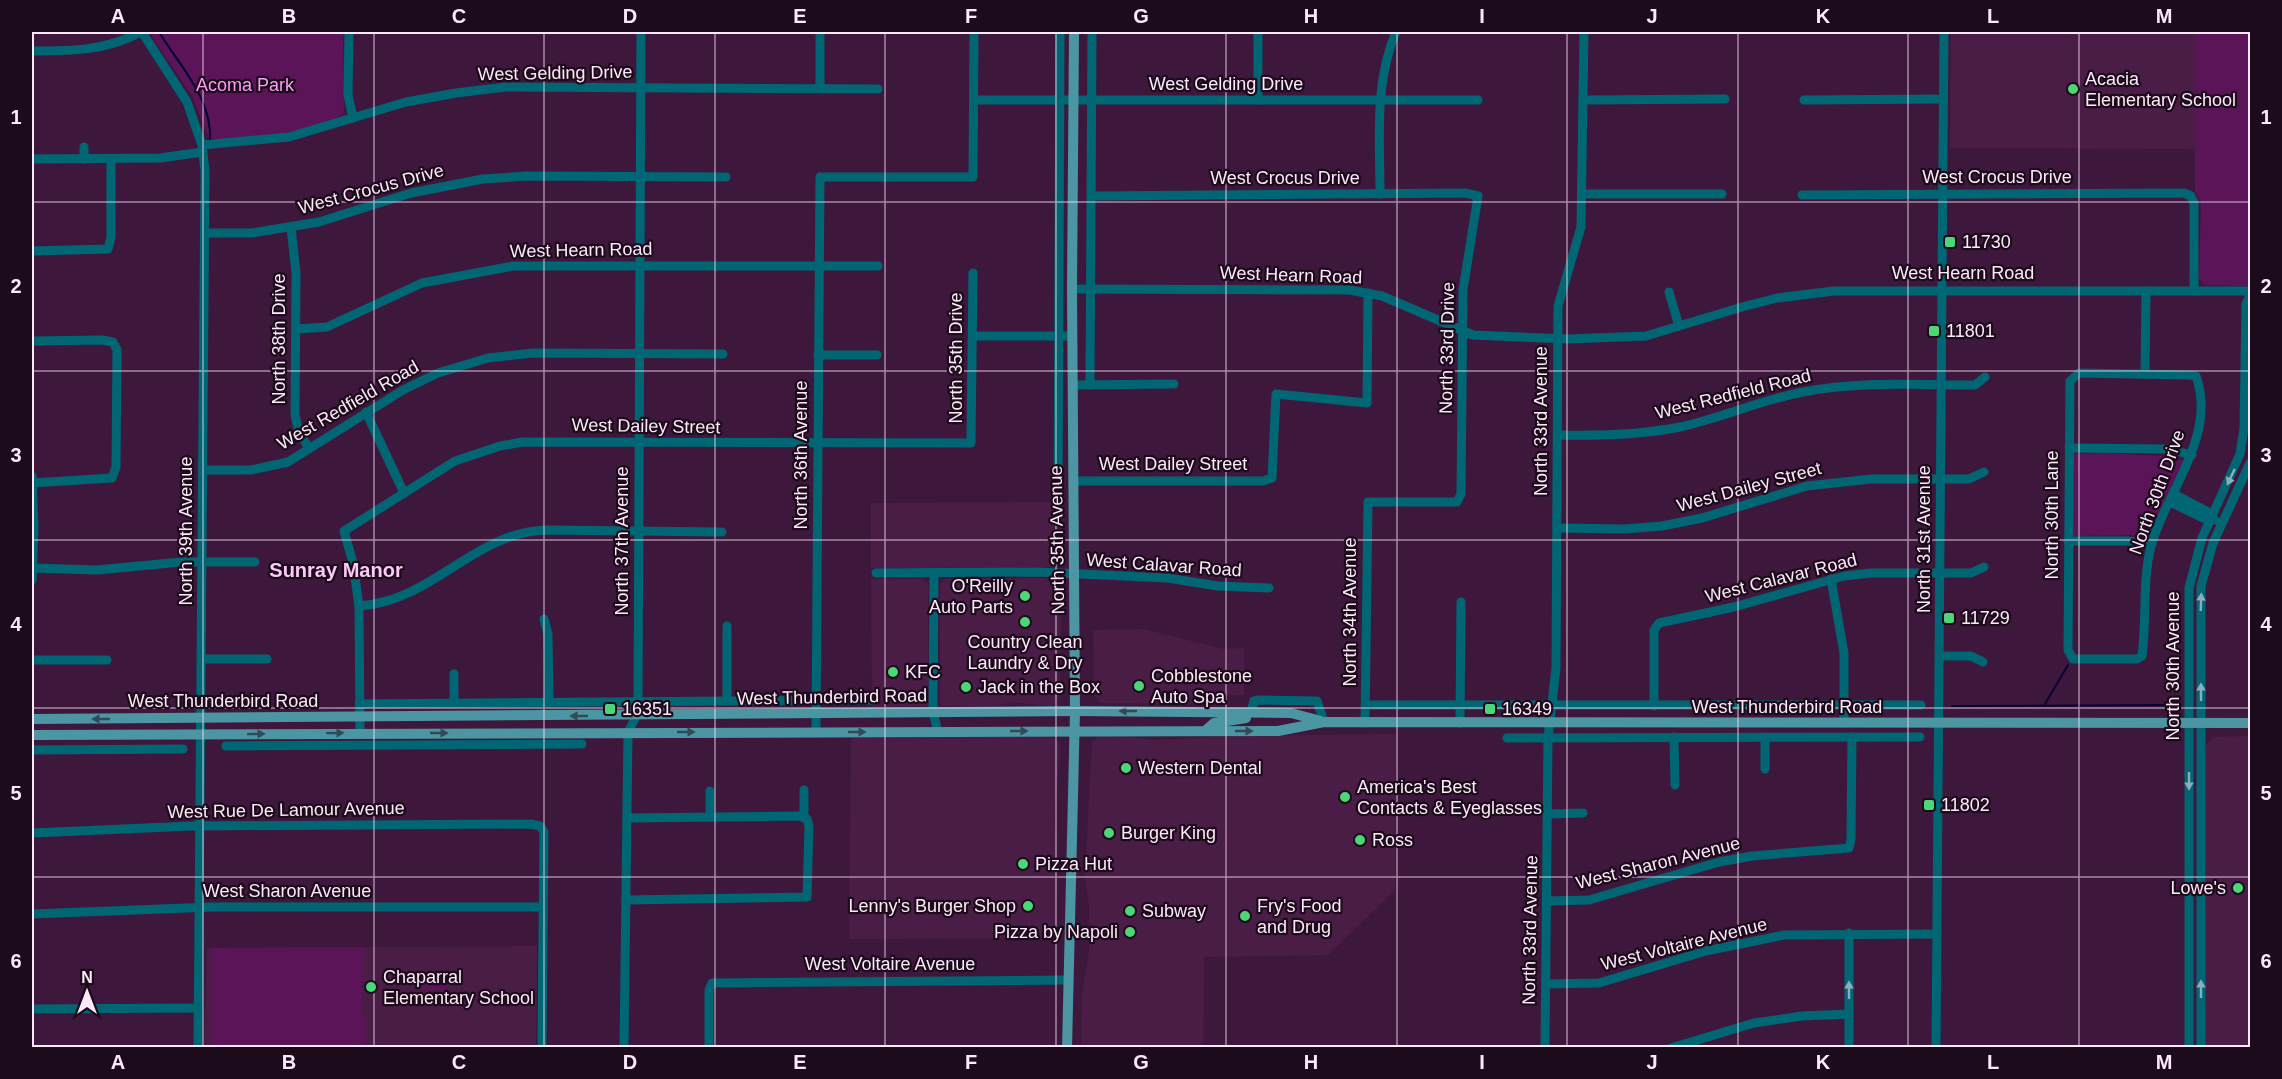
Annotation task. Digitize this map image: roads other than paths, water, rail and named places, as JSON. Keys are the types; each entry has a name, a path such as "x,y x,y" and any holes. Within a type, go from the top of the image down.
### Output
{"main road":[{"name":"North 35th Avenue","path":"1067,1047 1075,711 1072,385 1074,32"},
{"name":"West Thunderbird Road","path":"32,719 1075,711 1291,713 1324,722"},
{"path":"1204,731 1223,720 1265,713"},
{"name":"West Thunderbird Road","path":"32,735 1283,731 1324,722 2250,723"}],"street":[{"path":"32,51 87,50 115,44 142,32"},
{"name":"North 39th Avenue","path":"142,32 188,102 203,149 205,233 198,1047"},
{"path":"349,32 348,95 353,118"},
{"name":"North 37th Avenue","path":"624,1047 628,732 637,715 638,702 641,32"},
{"path":"820,32 820,88"},
{"path":"974,32 974,100"},
{"name":"North 35th Avenue","path":"1058,504 1060,32"},
{"path":"1090,385 1092,32"},
{"path":"1258,32 1258,100"},
{"path":"1380,194 1380,82 1387,52 1396,32"},
{"name":"North 33rd Avenue","path":"1545,1047 1548,738 1556,669 1558,306 1565,277 1579,239 1582,194 1584,32"},
{"name":"North 31st Avenue","path":"1936,1047 1944,32"},
{"name":"West Gelding Drive","path":"32,159 160,158 203,149 289,137 406,102 474,91 535,87 878,89"},
{"path":"1583,100 1725,99"},
{"path":"1804,100 1943,99"},
{"name":"West Gelding Drive","path":"974,100 1478,100"},
{"name":"North 36th Avenue","path":"816,732 820,177 973,177 974,100"},
{"path":"84,147 84,159"},
{"path":"32,251 108,249 111,237 111,159"},
{"name":"West Crocus Drive","path":"205,233 252,233 291,227 340,216 411,193 483,179 527,176 726,177"},
{"name":"West Crocus Drive","path":"1092,196 1465,193 1478,196"},
{"name":"West Crocus Drive","path":"1802,195 2184,193 2191,196 2194,203 2194,291"},
{"path":"1582,194 1722,194"},
{"name":"North 33rd Drive","path":"1368,502 1457,502 1461,494 1466,266 1478,196"},
{"name":"North 38th Drive","path":"291,227 296,273 296,424 309,448"},
{"name":"West Hearn Road","path":"296,329 327,327 422,283 482,270 543,264 878,266"},
{"name":"North 35th Drive","path":"971,443 973,273"},
{"name":"West Hearn Road","path":"1072,289 1329,289 1368,293 1463,332 1495,338 1558,339 1622,339 1646,336 1742,307 1807,294 1942,289 2194,291 2250,294"},
{"path":"2145,374 2146,291"},
{"path":"1669,292 1679,326"},
{"name":"West Dailey Street","path":"1074,481 1263,480 1272,478 1276,394 1367,403 1368,293"},
{"name":"North 30th Avenue","path":"2189,1047 2189,588 2198,549 2240,454 2244,428 2246,304 2250,294"},
{"path":"973,336 1072,336"},
{"path":"32,341 102,340 113,342 117,350 116,467 112,478 32,483"},
{"name":"West Redfield Road","path":"203,470 251,470 288,462 366,412 438,373 488,358 533,353 723,354"},
{"path":"818,355 877,355"},
{"name":"North 30th Lane","path":"2142,656 2137,659 2126,659 2073,658 2070,656 2068,541 2070,381 2079,373 2145,374"},
{"name":"North 30th Drive","path":"2142,656 2146,573 2152,544 2192,455 2199,421 2196,376 2145,374"},
{"name":"West Redfield Road","path":"1558,435 1629,435 1653,432 1682,426 1778,398 1826,388 1975,385 1985,377"},
{"path":"1072,385 1174,384"},
{"path":"366,412 404,494"},
{"name":"West Dailey Street","path":"359,606 357,580 344,531 455,461 500,446 539,441 971,443"},
{"path":"2069,448 2168,449 2192,455"},
{"path":"2240,454 2250,457"},
{"name":"North 30th Avenue","path":"2200,1047 2201,586 2211,550 2250,464"},
{"name":"West Dailey Street","path":"1557,528 1624,529 1662,526 1702,518 1807,486 1871,479 1969,479 1984,472"},
{"path":"32,476 32,580"},
{"path":"2172,498 2203,518 2211,518 2222,524"},
{"name":"North 34th Avenue","path":"1365,723 1368,502"},
{"path":"360,733 359,606 387,603 406,596 496,540 518,533 547,530 722,532"},
{"path":"2068,541 2128,541 2152,544"},
{"path":"32,568 126,569 203,562 255,562"},
{"name":"West Calavar Road","path":"1654,706 1654,630 1659,623 1734,607 1831,579 1871,573 1971,573 1984,567"},
{"name":"West Calavar Road","path":"876,573 1075,574 1167,578 1218,586 1269,588"},
{"path":"934,573 933,712 938,732"},
{"path":"1831,579 1843,644 1844,723"},
{"path":"1460,723 1461,602"},
{"path":"544,619 548,634 549,702"},
{"path":"727,701 728,626"},
{"path":"1939,656 1971,656 1983,662"},
{"path":"202,659 267,659"},
{"path":"32,660 107,660"},
{"path":"454,674 454,703"},
{"name":"West Thunderbird Road","path":"359,704 872,700"},
{"name":"West Thunderbird Road","path":"1251,712 1254,701 1259,700 1317,701 1324,722"},
{"name":"West Thunderbird Road","path":"1366,705 1553,707 1921,705"},
{"path":"414,717 414,745"},
{"path":"569,744 576,732"},
{"name":"West Thunderbird Road","path":"166,750 174,734"},
{"name":"West Thunderbird Road","path":"233,734 240,746"},
{"path":"1674,737 1674,785"},
{"path":"1765,737 1765,769"},
{"name":"West Sharon Avenue","path":"1547,901 1589,900 1719,862 1752,856 1849,848 1852,737"},
{"name":"West Thunderbird Road","path":"1507,738 1920,737"},
{"path":"226,746 582,744"},
{"path":"32,750 183,749"},
{"path":"626,900 807,897 809,826 806,818 804,790"},
{"path":"710,817 711,791"},
{"path":"1548,814 1584,813"},
{"path":"627,818 806,818"},
{"name":"West Rue De Lamour Avenue","path":"32,832 201,826 531,824 540,826 544,832 542,907"},
{"path":"542,907 542,1047"},
{"name":"West Sharon Avenue","path":"32,914 200,908 542,907"},
{"path":"1849,1047 1850,933"},
{"name":"West Voltaire Avenue","path":"1546,984 1599,982 1706,951 1784,935 1938,934"},
{"name":"West Voltaire Avenue","path":"709,1047 709,990 712,983 1069,980"},
{"path":"32,1009 198,1008"},
{"path":"1671,1047 1754,1023 1802,1016 1849,1014"}],"waterway":[{"path":"159,32 200,97 206,111 210,141"},
{"path":"2045,704 2068,665"},
{"path":"1952,706 2178,705"}],"place":[{"name":"Acacia Elementary School","path":"2073,89"},
{"name":"11730","path":"1950,242"},
{"name":"11801","path":"1934,331"},
{"name":"O'Reilly Auto Parts","path":"1025,596"},
{"name":"11729","path":"1949,618"},
{"name":"Country Clean Laundry & Dry","path":"1025,622"},
{"name":"KFC","path":"893,672"},
{"name":"Cobblestone Auto Spa","path":"1139,686"},
{"name":"Jack in the Box","path":"966,687"},
{"name":"16351","path":"610,709"},
{"name":"16349","path":"1490,709"},
{"name":"Western Dental","path":"1126,768"},
{"name":"America's Best Contacts & Eyeglasses","path":"1345,797"},
{"name":"11802","path":"1929,805"},
{"name":"Burger King","path":"1109,833"},
{"name":"Ross","path":"1360,840"},
{"name":"Pizza Hut","path":"1023,864"},
{"name":"Lowe's","path":"2238,888"},
{"name":"Lenny's Burger Shop","path":"1028,906"},
{"name":"Subway","path":"1130,911"},
{"name":"Fry's Food and Drug","path":"1245,916"},
{"name":"Pizza by Napoli","path":"1130,932"},
{"name":"Chaparral Elementary School","path":"371,987"}],"district":[{"name":"Sunray Manor","path":"336,570"}],"park label":[{"name":"Acoma Park","path":"245,85"}]}
